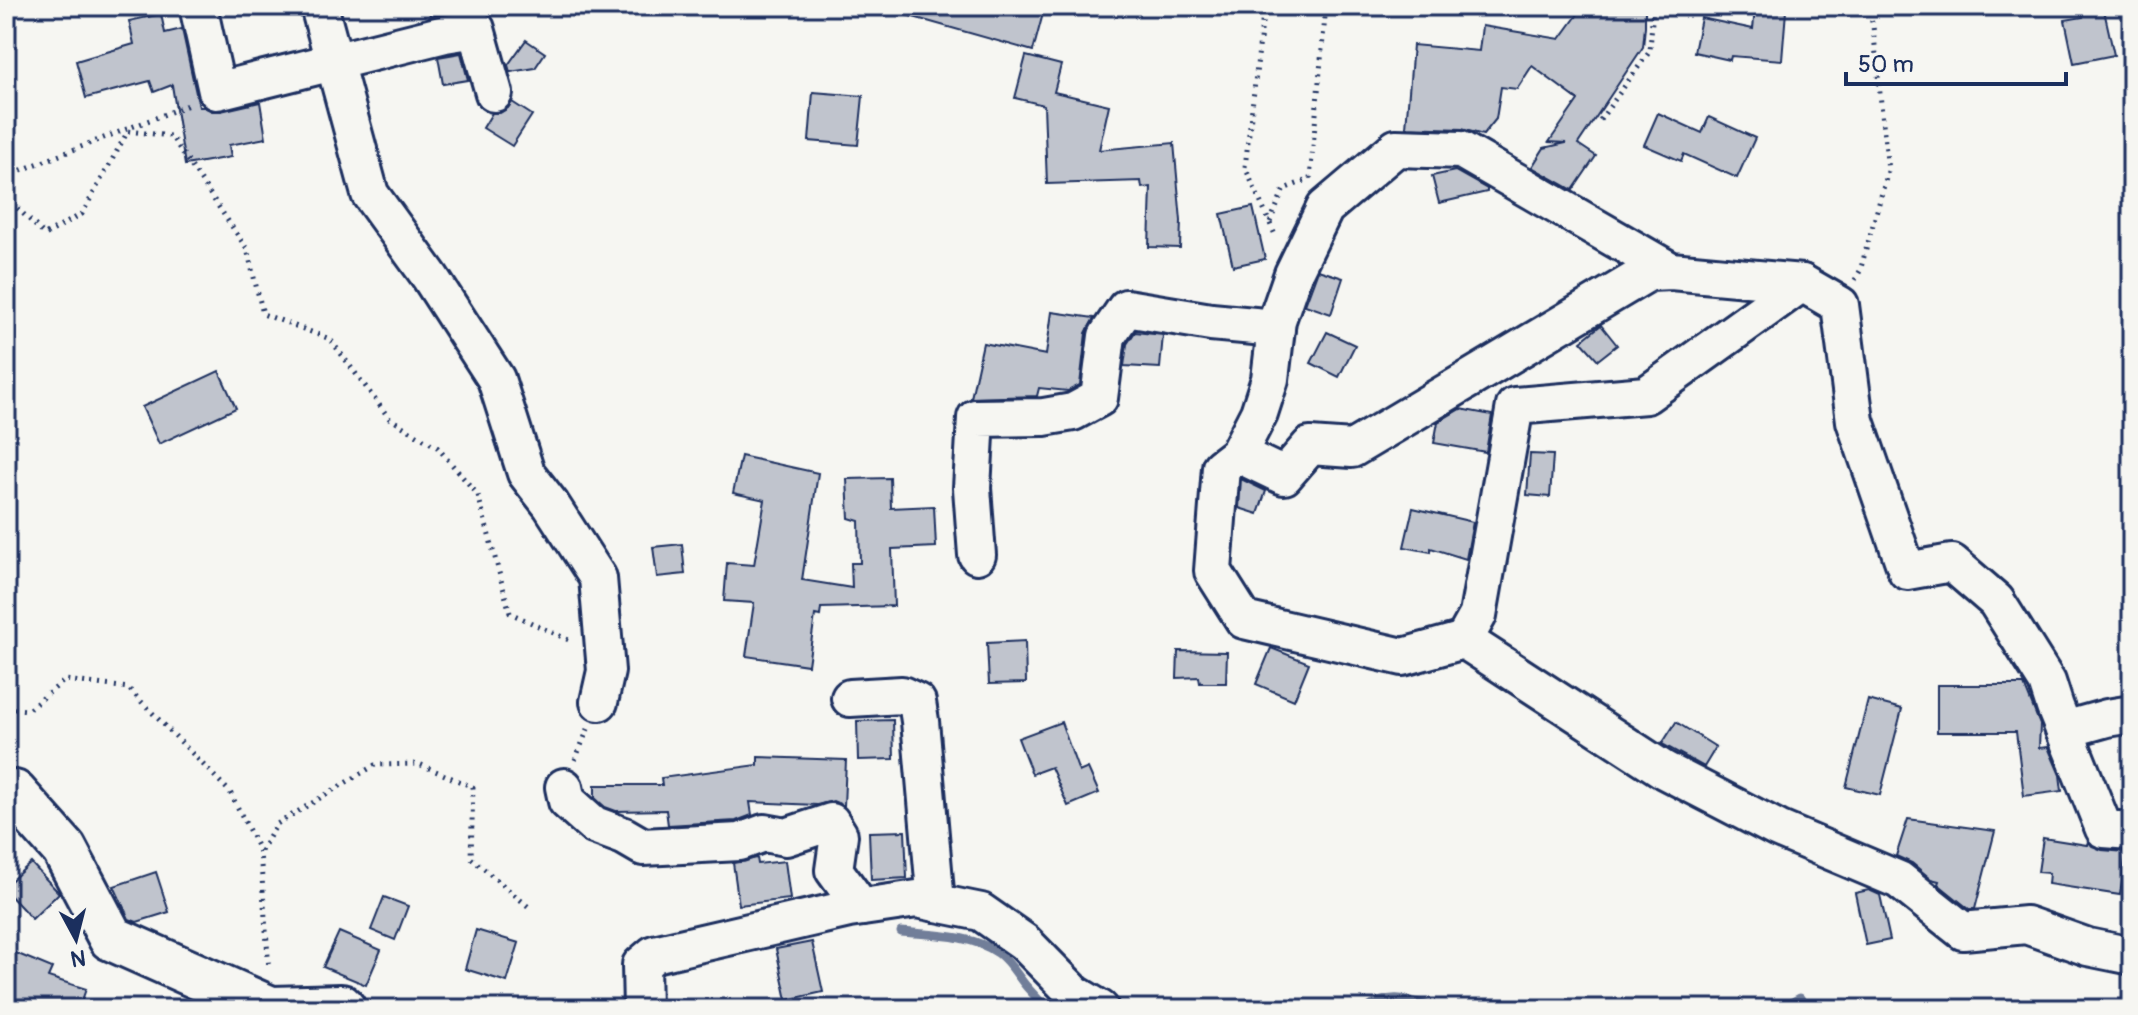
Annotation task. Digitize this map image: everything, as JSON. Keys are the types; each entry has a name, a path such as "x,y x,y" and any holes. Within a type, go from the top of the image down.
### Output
{"street":[{"path":"198,6 217,91 476,29 494,93"},
{"path":"319,6 370,194 430,277 496,379 526,473 551,505 598,578 606,671 599,702"},
{"path":"1671,271 1461,150 1396,148 1325,208 1293,274 1276,328 1270,379 1259,413 1238,454 1221,467 1213,571 1244,620 1403,657 1464,640 1478,615 1515,406 1646,395 1802,283"},
{"path":"1238,454 1284,476 1310,446 1352,449 1649,272 1671,271 1802,283 1840,305 1855,421 1907,571 1952,563 1996,601 2047,682 2104,829 2132,831"},
{"path":"977,555 972,488 976,418 1044,417 1073,412 1099,398 1107,336 1126,308 1211,322 1276,328"},
{"path":"1464,640 1664,770 1778,829 1899,880 1963,931 2026,925 2088,947 2132,956"},
{"path":"850,698 902,695 917,702 936,903"},
{"path":"2064,730 2132,714"},
{"path":"564,787 567,801 594,825 643,847 740,842 764,833 786,837 831,822 839,835 834,870 861,907"},
{"path":"6,793 14,793 64,849 111,938 271,999 343,1009"},
{"path":"642,1009 641,965 654,954 861,907 917,899 981,912 1024,942 1075,994 1100,1009"}],"path":[{"path":"1264,6 1245,167 1293,274"},
{"path":"1270,222 1284,189 1310,179 1326,6"},
{"path":"1600,120 1650,51 1653,6"},
{"path":"1840,305 1860,271 1888,171 1873,26 1868,6"},
{"path":"6,176 217,91"},
{"path":"6,197 45,235 82,214 128,131 171,136 247,249 263,314 330,339 389,418 437,447 478,495 510,613 578,644"},
{"path":"6,708 28,710 65,680 128,688 230,792 260,852 271,999"},
{"path":"564,787 599,702"},
{"path":"260,852 277,824 375,765 419,764 473,787 471,858 530,908"}],"building":[{"path":"428,6 462,6 463,10 430,16"},
{"path":"900,6 1045,6 1033,51 899,13"},
{"path":"1584,6 1645,6 1645,26 1643,47 1578,144 1596,156 1573,190 1532,167 1544,148 1566,143 1549,142 1578,100 1532,66 1517,89 1501,87 1496,119 1483,135 1462,129 1406,127 1413,45 1479,51 1482,26 1560,39"},
{"path":"2081,6 2103,6 2114,55 2074,63 2065,20 2083,17"},
{"path":"1755,9 1786,11 1782,60 1731,56 1730,60 1694,52 1701,18 1753,29"},
{"path":"161,14 165,33 182,29 199,107 221,111 260,102 266,138 229,145 231,157 185,165 172,85 154,92 150,81 86,98 76,61 134,44 129,21"},
{"path":"526,40 545,53 535,68 510,72 508,65"},
{"path":"461,53 468,80 443,84 438,57"},
{"path":"1026,56 1061,65 1054,92 1109,105 1099,150 1174,143 1181,221 1180,248 1149,247 1151,187 1142,188 1141,181 1047,184 1044,105 1015,98"},
{"path":"813,92 863,96 858,145 809,141"},
{"path":"512,102 532,115 512,146 483,128 492,113 500,113"},
{"path":"1658,113 1702,133 1709,117 1755,138 1737,178 1684,154 1681,161 1644,145"},
{"path":"1455,171 1487,189 1487,192 1439,203 1432,176"},
{"path":"1253,207 1265,259 1233,266 1221,214"},
{"path":"1318,270 1343,278 1331,314 1305,305"},
{"path":"1052,312 1094,318 1086,333 1080,385 1068,391 1039,388 1037,396 971,398 983,343 1046,355"},
{"path":"1601,325 1617,345 1598,360 1581,341"},
{"path":"1135,332 1163,335 1160,368 1124,366 1127,344"},
{"path":"1327,332 1355,345 1339,377 1311,363"},
{"path":"219,371 236,408 159,444 142,407"},
{"path":"1460,409 1492,415 1486,452 1434,443 1438,422"},
{"path":"1530,454 1553,455 1550,497 1527,495"},
{"path":"741,456 818,473 802,580 852,588 851,563 860,563 859,521 849,518 847,479 890,478 891,508 934,506 936,547 892,549 894,606 821,608 820,616 815,615 808,665 746,656 754,603 724,601 727,563 754,565 765,500 733,493"},
{"path":"1241,479 1266,491 1258,514 1239,508"},
{"path":"1413,508 1473,522 1466,559 1431,548 1431,552 1404,547"},
{"path":"682,544 685,574 657,577 653,547"},
{"path":"1025,641 1026,683 989,684 987,643"},
{"path":"1271,648 1309,663 1294,700 1256,684"},
{"path":"1178,651 1227,652 1226,683 1200,683 1199,677 1177,678"},
{"path":"1937,685 2024,685 2040,725 2039,748 2048,747 2060,775 2062,791 2024,796 2016,732 1937,732"},
{"path":"1868,700 1902,709 1880,795 1846,787"},
{"path":"893,720 894,759 858,760 857,721"},
{"path":"1061,722 1079,772 1088,768 1099,793 1068,806 1051,767 1032,774 1018,738"},
{"path":"1676,722 1716,747 1704,767 1662,744"},
{"path":"758,757 846,760 844,806 833,801 817,805 750,802 752,815 736,821 668,825 666,810 616,811 595,798 595,785 662,785 661,778 758,765"},
{"path":"1908,819 1995,831 1975,909 1969,909 1938,884 1939,881 1896,856"},
{"path":"905,831 907,878 871,880 869,832"},
{"path":"2043,838 2087,845 2088,841 2102,850 2126,852 2120,895 2048,884 2049,873 2038,872"},
{"path":"757,858 758,864 785,861 790,899 739,905 733,863"},
{"path":"31,863 59,893 32,919 6,891 6,885"},
{"path":"156,872 169,912 137,922 129,919 114,886"},
{"path":"1869,890 1880,895 1890,940 1866,945 1855,893"},
{"path":"384,897 408,906 395,940 371,930"},
{"path":"476,930 519,943 507,982 465,969"},
{"path":"339,932 381,950 366,985 323,967"},
{"path":"812,942 823,992 787,1000 776,949"},
{"path":"6,949 52,968 48,977 86,989 79,1009 31,1009 6,996"}],"waterway":[{"path":"901,932 951,936 987,947 1006,960 1047,1009"},
{"path":"1780,1009 1800,998 1806,1009"},
{"path":"1367,1009 1376,1003 1394,999 1441,1009"},
{"path":"1594,1009 1601,1009"}]}
